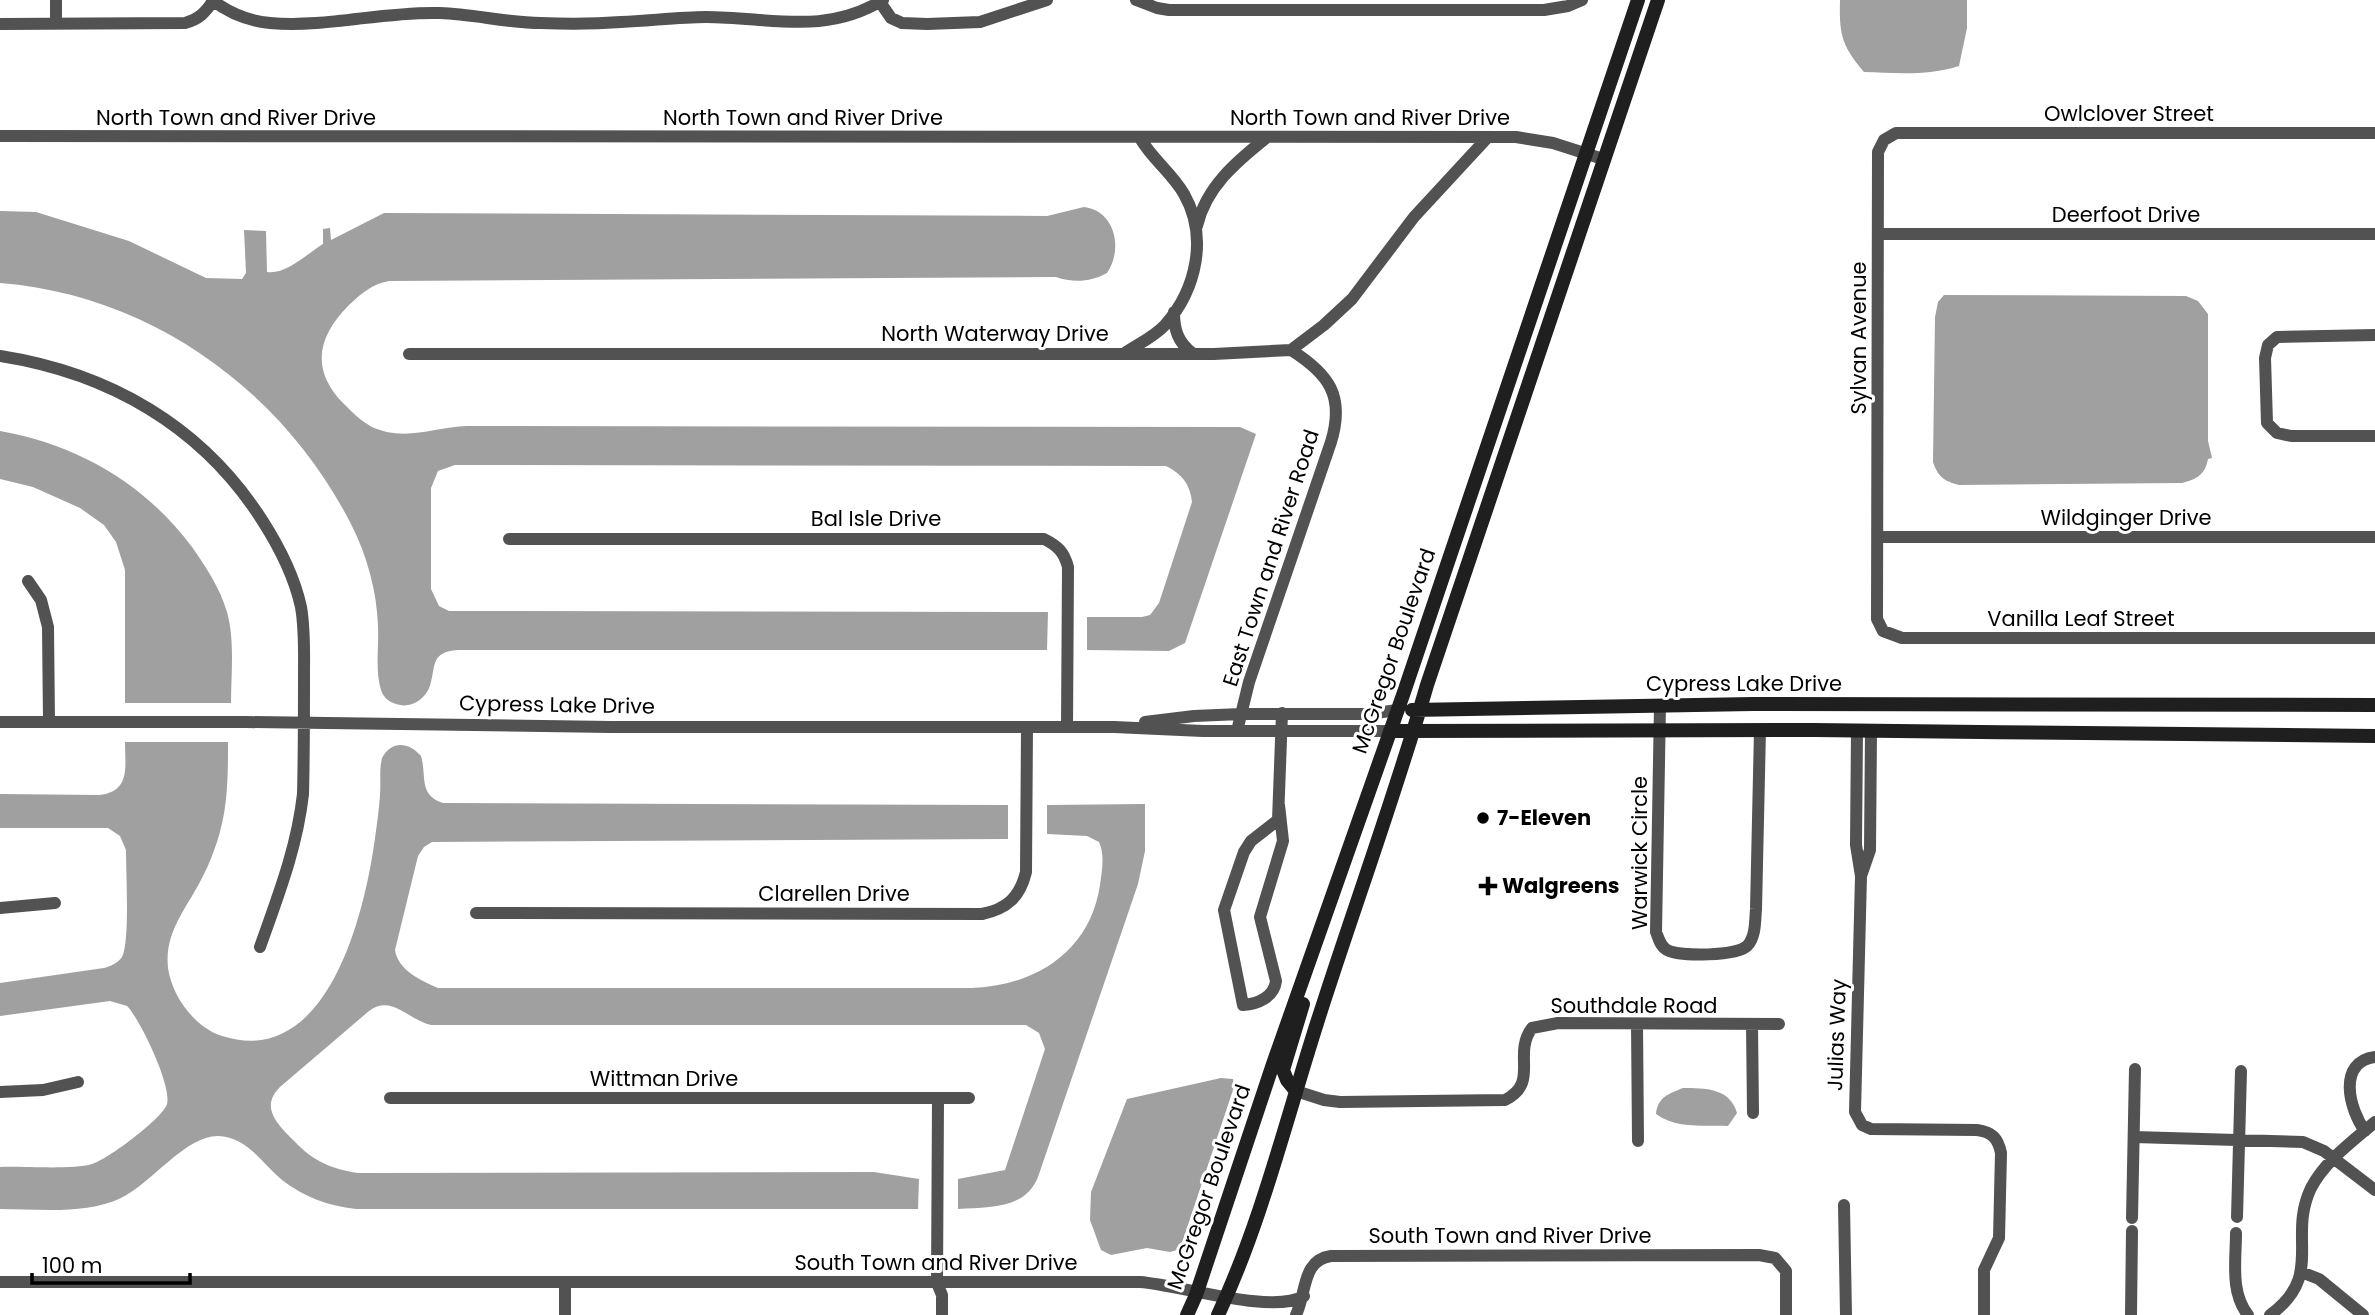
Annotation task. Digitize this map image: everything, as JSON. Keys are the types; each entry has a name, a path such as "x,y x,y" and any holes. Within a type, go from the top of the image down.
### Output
{"main road":[{"name":"McGregor Boulevard","path":"1187,1315 1390,731 1638,0"},
{"name":"McGregor Boulevard","path":"1220,1309 1254,1224 1419,710 1658,0"},
{"name":"Cypress Lake Drive","path":"1397,710 1753,704 2375,705"},
{"path":"2035,732 2036,705"},
{"name":"Cypress Lake Drive","path":"1390,731 1760,730 2035,732 2127,736 2375,736"},
{"path":"1296,1091 1283,1070 1311,976 1310,958"}],"street":[{"path":"56,0 56,24"},
{"path":"0,23 185,23 196,20 212,1 243,18 284,23 440,13 540,23 619,23 705,17 793,23 837,19 881,1 891,18 902,23 927,24 980,22 1047,0"},
{"path":"1136,0 1169,10 1288,5 1451,5 1556,9 1582,0"},
{"name":"Owlclover Street","path":"1884,140 1896,133 2375,133"},
{"name":"North Town and River Drive","path":"0,136 1488,137 1530,139 1604,159"},
{"path":"1291,350 1352,299 1414,217 1488,137"},
{"path":"1124,353 1165,325 1188,289 1194,274 1197,250 1193,215 1183,191 1151,156 1140,138"},
{"path":"1196,229 1200,212 1220,180 1266,138"},
{"name":"Sylvan Avenue","path":"1878,537 1878,152 1884,140"},
{"name":"Deerfoot Drive","path":"1878,234 2375,234"},
{"path":"1174,312 1174,325 1181,344 1192,353"},
{"path":"2375,335 2277,337 2267,345 2265,358 2267,423 2277,433 2291,436 2375,436"},
{"name":"North Waterway Drive","path":"409,354 1242,354 1291,350"},
{"name":"East Town and River Road","path":"1237,731 1249,682 1331,442 1337,417 1336,404 1327,380 1308,361 1291,350"},
{"path":"0,356 52,366 87,378 125,395 191,439 211,457 248,499 284,557 298,593 303,625 303,794 300,821 290,861 260,947"},
{"name":"Wildginger Drive","path":"1878,537 2375,537"},
{"name":"Vanilla Leaf Street","path":"1878,537 1877,619 1883,631 1902,638 2375,638"},
{"name":"Bal Isle Drive","path":"509,539 1044,539 1065,554 1068,567 1067,727"},
{"path":"28,581 41,600 48,627 49,722"},
{"name":"Warwick Circle","path":"1660,705 1656,932 1660,943 1669,951 1740,951 1749,944 1754,933 1760,730"},
{"name":"Cypress Lake Drive","path":"1114,727 1194,716 1369,714 1397,710"},
{"path":"1279,805 1283,841 1260,916 1276,981 1275,987 1264,1000 1243,1006 1224,910 1244,852 1251,841 1278,820 1282,713"},
{"name":"Cypress Lake Drive","path":"0,722 304,722 528,727 1114,727 1282,732 1390,731"},
{"name":"Clarellen Drive","path":"476,914 982,914 995,911 1016,896 1023,885 1026,872 1027,727"},
{"name":"Julias Way","path":"1864,731 1856,845 1861,876 1855,1112 1862,1125 1871,1129 1987,1131 1999,1142 1999,1238 1984,1270 1984,1315"},
{"path":"0,908 55,903"},
{"name":"Southdale Road","path":"1296,1091 1340,1102 1505,1100 1515,1095 1522,1086 1524,1038 1532,1028 1558,1023 1779,1024"},
{"path":"1637,1024 1638,1141"},
{"path":"1752,1024 1754,1113"},
{"path":"2270,1315 2292,1295 2301,1272 2307,1199 2318,1176 2370,1126 2352,1108 2352,1072 2358,1063 2375,1057"},
{"path":"2131,1315 2135,1069"},
{"path":"2237,1217 2241,1071"},
{"path":"0,1092 43,1090 78,1082"},
{"name":"Wittman Drive","path":"390,1098 969,1098"},
{"path":"938,1099 937,1283 942,1295 942,1315"},
{"path":"2134,1137 2303,1142 2314,1145 2334,1158 2375,1190"},
{"path":"1844,1205 1846,1315"},
{"path":"2236,1233 2236,1293 2248,1315"},
{"name":"South Town and River Drive","path":"0,1282 1140,1282 1167,1286 1196,1295 1220,1309 1285,1308 1304,1296 1313,1263 1331,1256 1759,1255 1775,1258 1786,1271 1786,1315"},
{"path":"2301,1272 2319,1279 2363,1315"},
{"path":"565,1283 565,1315"},
{"path":"1296,1315 1304,1296"},
{"path":"1220,1309 1236,1313"}],"shaded area":[{"path":"1840,0 1967,0 1967,28 1959,66 1924,73 1864,72 1843,39"},
{"path":"1084,207 1095,210 1110,224 1115,243 1115,254 1107,273 1088,280 1075,281 1056,277 389,281 367,290 338,317 325,341 322,365 333,390 364,422 384,431 408,434 467,426 1240,427 1256,434 1185,643 1169,651 1087,650 1087,617 1142,617 1150,615 1159,603 1192,502 1184,480 1166,466 455,465 438,471 431,488 431,589 439,606 449,611 1048,612 1047,650 458,650 438,657 428,691 421,699 407,705 396,704 385,697 379,683 376,600 362,548 323,476 289,432 250,392 207,358 160,329 109,307 56,291 0,283 0,211 36,212 129,241 206,278 242,279 246,273 244,230 266,231 267,272 274,272 289,267 323,244 323,229 330,228 331,240 384,213 1047,216"},
{"path":"1944,295 2186,296 2198,301 2208,314 2208,441 2212,458 2208,459 2205,469 2200,476 2182,483 1959,485 1945,480 1939,475 1933,462 1935,317 1938,302"},
{"path":"0,431 56,446 107,470 153,504 173,524 207,570 227,612 232,646 231,703 125,703 125,570 116,542 104,525 80,508 33,487 0,479"},
{"path":"125,742 228,742 227,792 221,830 207,868 173,931 168,968 179,999 202,1026 222,1036 259,1040 289,1030 314,1008 334,978 350,942 370,869 379,811 382,758 395,746 411,748 421,756 427,790 435,800 443,803 1008,805 1008,839 432,842 424,847 418,856 395,950 405,969 438,988 995,986 1037,972 1056,961 1072,947 1085,929 1094,909 1102,869 1099,842 1087,836 1047,834 1047,805 1145,804 1145,851 1138,884 1038,1177 1024,1196 1004,1205 958,1209 958,1179 1005,1170 1045,1049 1039,1033 1026,1025 431,1025 385,1005 369,1011 280,1087 271,1101 272,1114 285,1132 309,1154 330,1166 358,1173 874,1172 919,1179 918,1209 356,1209 336,1206 308,1196 282,1180 246,1146 218,1136 193,1144 133,1191 107,1203 62,1210 0,1209 0,1167 92,1164 134,1138 156,1119 167,1104 165,1083 154,1053 127,1006 110,1001 0,1016 0,983 104,968 118,961 122,957 126,937 127,906 126,850 120,836 108,828 0,828 0,794 109,793 117,789 124,776"},
{"path":"1221,1078 1233,1079 1234,1087 1180,1249 1170,1252 1147,1248 1111,1255 1101,1250 1090,1220 1091,1192 1127,1099"},
{"path":"1683,1088 1708,1089 1723,1094 1734,1105 1737,1113 1728,1126 1681,1124 1656,1114 1661,1100"}],"place":[{"name":"7-Eleven","path":"1483,818"},
{"name":"Walgreens","path":"1488,886"}]}
